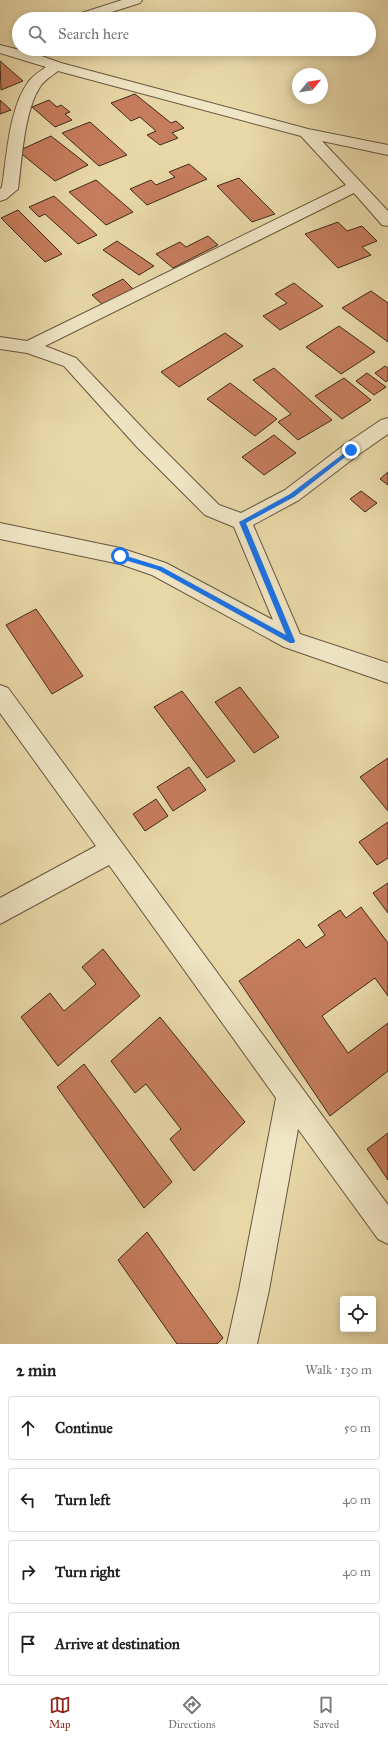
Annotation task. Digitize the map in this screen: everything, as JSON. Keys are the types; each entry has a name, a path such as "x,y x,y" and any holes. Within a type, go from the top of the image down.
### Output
{"street":[{"path":"98,12 135,0"},
{"path":"0,46 12,42"},
{"path":"0,49 12,52"},
{"path":"31,56 56,66 306,133 388,150"},
{"path":"0,196 10,189 22,117 27,99 34,84 56,66"},
{"path":"306,133 388,221"},
{"path":"29,347 356,186"},
{"path":"0,343 29,347 70,362 144,442 212,510 242,522 292,641"},
{"path":"242,522 292,495 351,450 388,425"},
{"path":"0,531 120,556 159,568 292,641 388,674"},
{"path":"0,695 388,1229"},
{"path":"0,912 113,850"},
{"path":"242,1344 254,1290 290,1094"}],"building":[{"path":"0,61 23,81 1,90"},
{"path":"135,94 171,123 176,121 184,128 172,133 178,138 160,145 147,135 156,131 140,117 131,121 111,103"},
{"path":"0,100 11,110 0,114"},
{"path":"49,100 57,107 61,105 70,112 65,114 72,120 55,127 32,107"},
{"path":"90,122 127,155 99,166 62,133"},
{"path":"51,136 88,165 55,181 18,151"},
{"path":"189,164 207,179 147,205 130,189 151,180 156,185 175,177 169,172"},
{"path":"239,178 275,214 252,222 217,186"},
{"path":"96,180 133,212 106,225 69,192"},
{"path":"54,196 97,235 78,244 45,214 39,217 29,207"},
{"path":"18,210 62,254 45,262 1,218"},
{"path":"338,222 347,231 362,226 377,241 362,247 371,255 338,268 305,234"},
{"path":"208,236 218,245 173,268 156,254 180,242 186,247"},
{"path":"117,241 154,266 139,275 103,250"},
{"path":"123,279 135,291 104,306 92,295"},
{"path":"294,283 323,306 280,330 263,316 287,303 275,294"},
{"path":"371,291 388,303 388,342 342,308"},
{"path":"339,326 375,352 341,374 306,347"},
{"path":"225,333 243,346 179,387 161,372"},
{"path":"385,366 388,368 388,380 386,382 375,373"},
{"path":"274,368 332,420 298,440 278,422 291,414 253,380"},
{"path":"367,373 386,387 374,395 356,381"},
{"path":"344,378 371,400 342,419 315,396"},
{"path":"230,383 277,419 255,436 207,399"},
{"path":"274,435 296,453 264,475 242,457"},
{"path":"388,472 388,485 380,479"},
{"path":"361,491 377,503 365,512 350,499"},
{"path":"36,609 83,676 52,694 6,625"},
{"path":"240,687 279,737 254,753 215,702"},
{"path":"182,691 235,761 207,778 154,707"},
{"path":"388,758 388,811 360,777"},
{"path":"189,767 206,790 173,811 157,787"},
{"path":"156,799 168,816 145,831 133,814"},
{"path":"388,822 388,858 377,865 359,842"},
{"path":"388,883 388,913 373,893"},
{"path":"361,907 388,943 388,996 375,978 322,1016 348,1053 388,1023 388,1071 330,1116 239,981 299,939 306,948 325,935 318,925 340,910 346,918"},
{"path":"103,949 140,996 58,1066 21,1017 50,993 64,1011 96,984 82,967"},
{"path":"160,1017 245,1122 194,1171 170,1139 181,1129 146,1084 135,1093 111,1061"},
{"path":"84,1064 172,1182 144,1208 57,1087"},
{"path":"388,1133 388,1180 367,1149"},
{"path":"147,1232 223,1338 217,1344 177,1344 118,1260"}],"route":[{"path":"120,556 159,568 292,641 242,522 292,495 351,450"}]}
